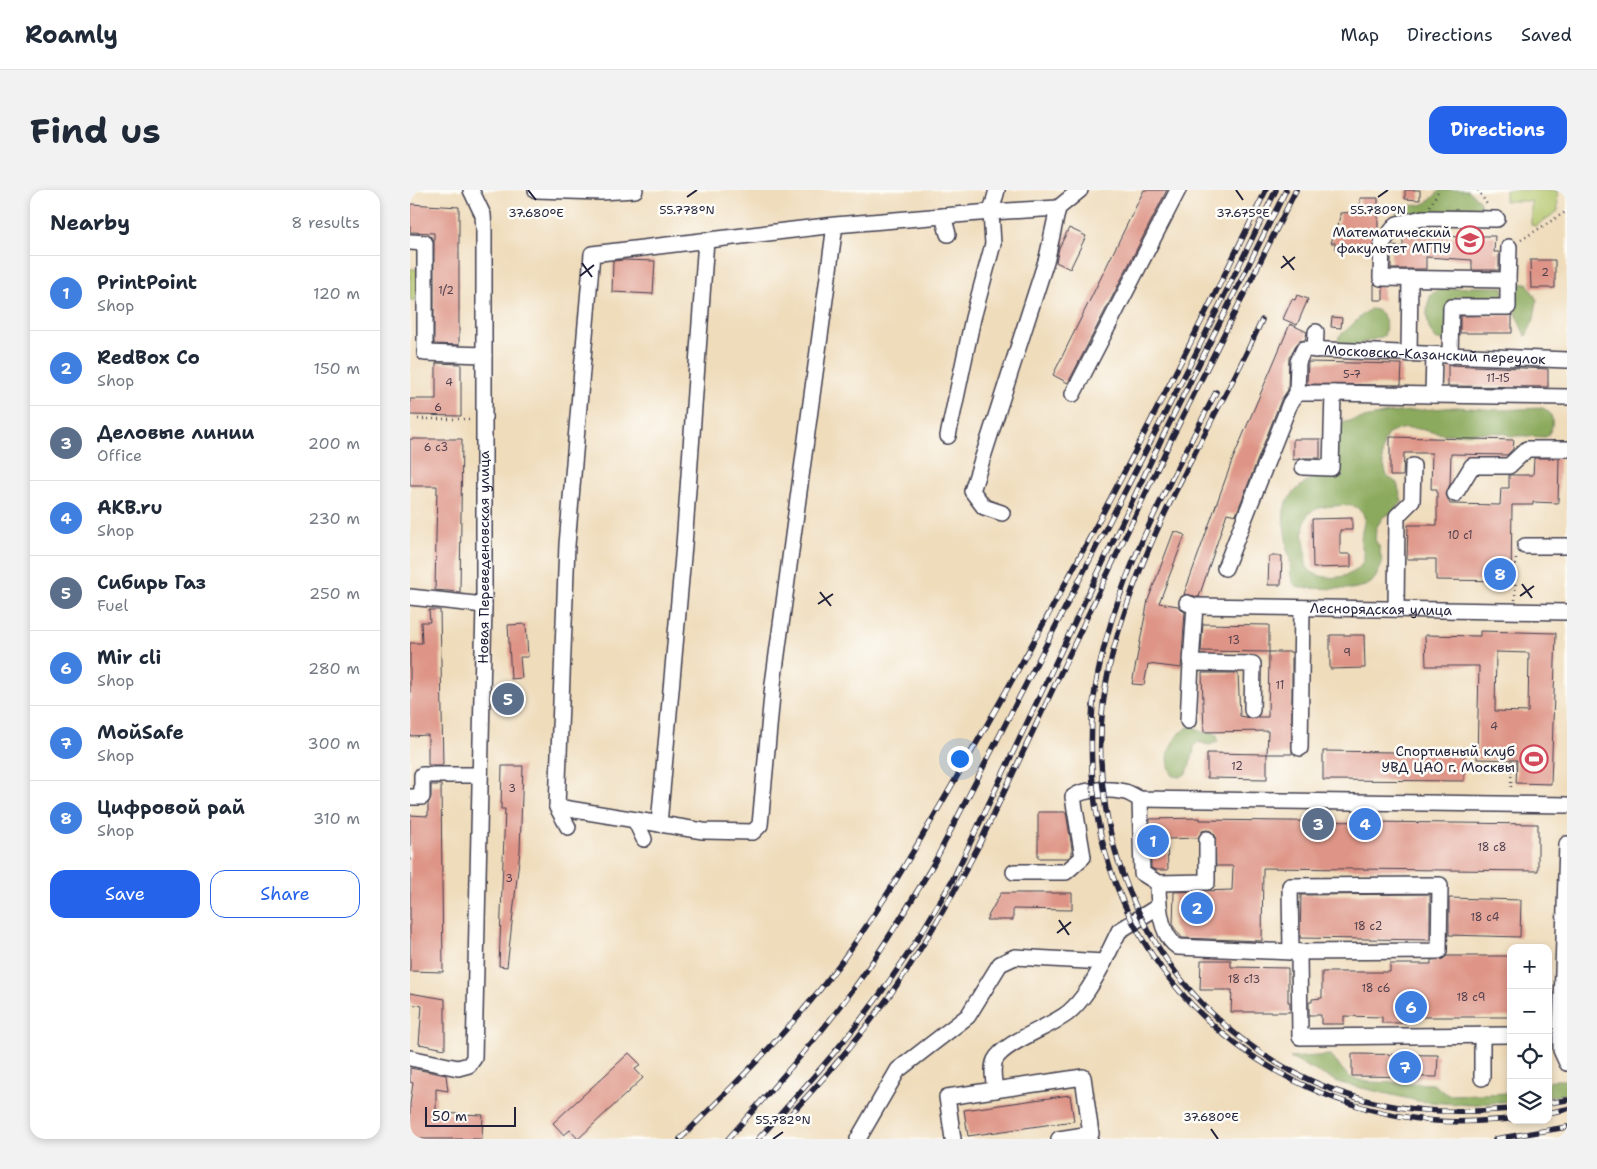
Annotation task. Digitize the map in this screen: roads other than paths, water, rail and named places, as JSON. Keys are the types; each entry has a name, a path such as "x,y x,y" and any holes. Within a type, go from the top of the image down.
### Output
{"street":[{"name":"Новая Переведеновская улица","path":"410,1058 458,1068 468,1065 474,1058 484,605 484,230 483,215 471,190"},
{"path":"536,190 592,192 635,190"},
{"path":"948,436 974,318 993,244 991,212 997,190"},
{"path":"568,827 557,807 568,546 592,254 835,225 1058,208 1080,190"},
{"path":"1073,394 1178,190"},
{"path":"1002,513 984,507 972,491 1047,258 1058,208"},
{"path":"943,216 948,234"},
{"path":"1497,219 1424,218 1398,224 1382,242 1381,278 1508,280"},
{"path":"557,807 703,831 753,832 760,825 774,675 835,225"},
{"path":"659,824 684,545 706,240"},
{"path":"410,242 425,243 425,353 484,355"},
{"path":"1450,356 1451,306 1508,307 1509,247"},
{"path":"1409,354 1410,278"},
{"path":"1225,568 1290,403 1297,393 1298,362 1309,350 1316,332"},
{"name":"Московско-Казанский переулок","path":"1309,350 1567,360"},
{"path":"1433,395 1434,355"},
{"path":"1297,393 1567,397"},
{"path":"1303,467 1331,468 1333,393"},
{"path":"1454,494 1472,466 1509,466 1527,449 1567,449"},
{"path":"1396,609 1397,516 1412,501 1413,466"},
{"path":"1525,546 1567,546"},
{"path":"410,597 484,605"},
{"name":"Леснорядская улица","path":"1191,662 1191,604 1302,608 1567,612"},
{"path":"1300,748 1302,608"},
{"path":"1188,721 1191,662 1253,664 1252,710"},
{"path":"410,797 422,798 422,775 480,775"},
{"path":"1014,872 1066,872 1083,857 1073,797 1078,793 1093,790 1125,792 1140,799 1567,805"},
{"path":"1140,799 1142,873 1158,883 1207,882 1207,839"},
{"path":"635,820 644,839"},
{"path":"1567,844 1565,940 1555,1035 1567,1063"},
{"path":"1158,883 1158,906 1172,944 1178,947 1295,952 1439,950 1440,885 1290,886 1295,952 1300,1037 1507,1035"},
{"path":"996,1090 992,1070 996,1058 1006,1049 1068,1013 1088,991 1119,931 1158,906"},
{"path":"858,1139 898,1070 968,1016 1000,964 1015,957 1104,962"},
{"path":"1482,1035 1482,1078"},
{"path":"953,1139 947,1097 1083,1077 1091,1134 1059,1139"}],"railway":[{"path":"680,1139 756,1062 809,1003 847,954 886,896 1015,676 1162,400 1266,190"},
{"path":"728,1139 776,1085 852,991 874,960 934,863 1196,353 1276,190"},
{"path":"758,1139 815,1076 868,1010 915,943 953,879 1161,440 1286,190"},
{"path":"789,1116 837,1063 882,1007 936,922 979,845 1169,444 1296,190"},
{"path":"1262,320 1155,534 1129,600 1109,668 1101,738 1106,808 1123,874 1151,935 1190,990 1240,1037 1298,1075 1365,1100 1419,1110 1507,1109"},
{"path":"1216,392 1141,543 1111,622 1100,662 1092,712 1092,770 1101,837 1122,898 1152,955 1191,1004 1239,1046 1293,1080 1354,1105 1419,1119 1453,1122 1507,1119"},
{"path":"1552,1102 1567,1100"},
{"path":"1552,1112 1567,1109"},
{"path":"1495,1139 1567,1127"}],"place":[{"name":"Математический факультет МГПУ","path":"1470,240"},
{"name":"Цифровой рай","path":"1500,574"},
{"name":"Сибирь Газ","path":"508,699"},
{"name":"Спортивный клуб УВД ЦАО г. Москвы","path":"1534,759"},
{"name":"Деловые линии","path":"1318,824"},
{"name":"AKB.ru","path":"1365,824"},
{"name":"PrintPoint","path":"1153,841"},
{"name":"RedBox Co","path":"1197,908"},
{"name":"Mir cli","path":"1411,1007"},
{"name":"МойSafe","path":"1405,1067"}]}
